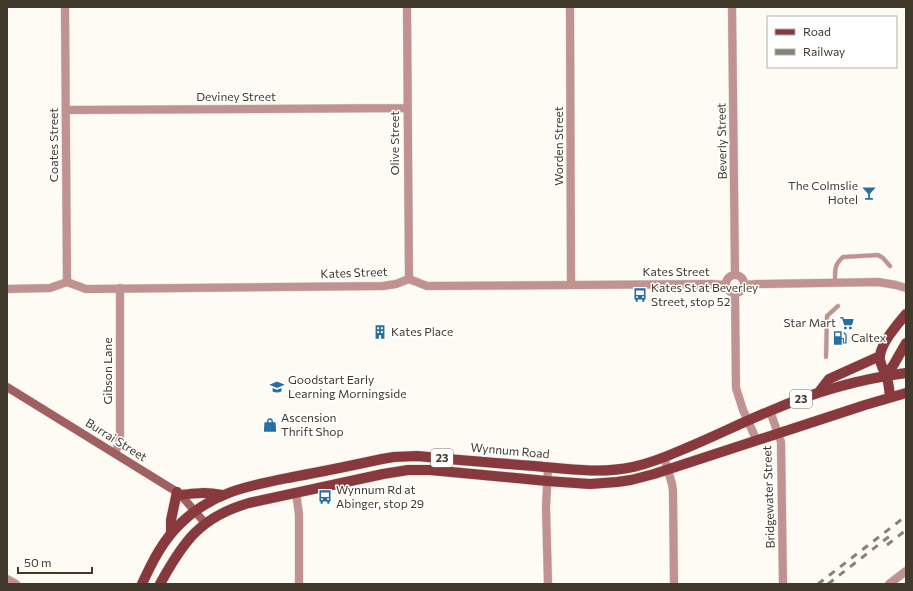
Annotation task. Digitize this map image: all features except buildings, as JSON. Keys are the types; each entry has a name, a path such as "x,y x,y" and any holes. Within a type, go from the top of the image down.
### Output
{"main road":[{"path":"890,397 886,376 881,366 880,352 884,344 906,314"},
{"path":"886,376 906,343"},
{"path":"819,392 829,379 880,356"},
{"name":"Wynnum Road","path":"142,584 157,552 181,522 214,499 250,486 394,457 417,456 548,468 594,471 620,470 664,457 770,411 819,392 854,382 906,373"},
{"name":"23","path":"160,584 177,555 193,534 205,523 221,513 237,506 383,474 408,470 430,470 590,484 643,478 906,393"},
{"path":"171,533 170,520 178,493 209,492 222,495"}],"street":[{"name":"Coates Street","path":"65,7 67,282"},
{"name":"Olive Street","path":"407,7 408,279"},
{"name":"Worden Street","path":"570,7 571,285"},
{"name":"Beverly Street","path":"732,7 735,274"},
{"name":"Deviney Street","path":"66,110 407,108"},
{"path":"735,274 741,276 744,282 743,288 740,292 734,293 729,292 725,285 729,276 735,274"},
{"name":"Kates Street","path":"67,282 86,289 383,286 396,284 408,279 426,286 725,285"},
{"path":"7,289 50,288 67,282"},
{"path":"744,285 878,282 906,288"},
{"name":"Gibson Lane","path":"115,453 120,437 120,288"},
{"path":"734,293 736,388 757,441"},
{"name":"Burrai Street","path":"7,387 178,493 205,523"},
{"name":"Bridgewater Street","path":"770,411 781,442 783,584"},
{"path":"664,457 674,491 674,584"},
{"path":"548,468 546,507 548,584"},
{"path":"296,493 299,514 299,584"},
{"path":"889,584 906,571"},
{"path":"7,579 16,584"}],"lane":[{"path":"835,282 836,266 839,260 843,257 878,255 890,266"},
{"path":"826,357 827,316 838,306"}],"railway":[{"path":"818,584 906,516"},
{"path":"887,545 906,530"},
{"path":"828,584 891,535"}],"place":[{"name":"The Colmslie Hotel","path":"869,193"},
{"name":"Kates St at Beverley Street, stop 52","path":"640,295"},
{"name":"Star Mart","path":"847,323"},
{"name":"Kates Place","path":"380,332"},
{"name":"Caltex","path":"840,338"},
{"name":"Goodstart Early Learning Morningside","path":"277,387"},
{"name":"Ascension Thrift Shop","path":"270,425"},
{"name":"Wynnum Rd at Abinger, stop 29","path":"325,497"}]}
